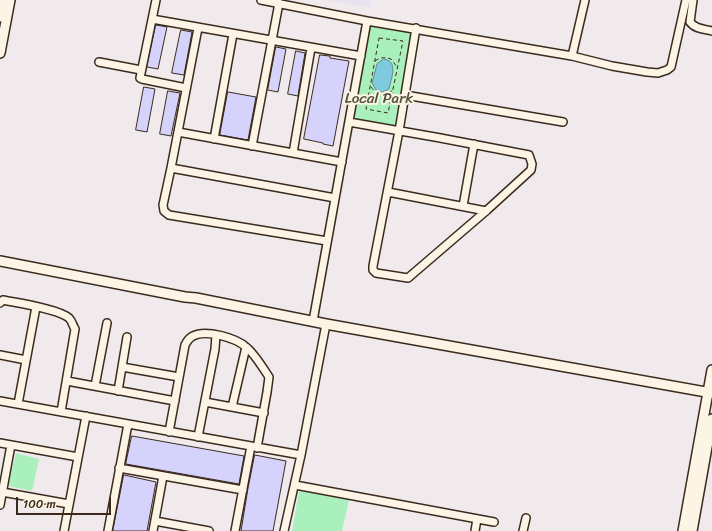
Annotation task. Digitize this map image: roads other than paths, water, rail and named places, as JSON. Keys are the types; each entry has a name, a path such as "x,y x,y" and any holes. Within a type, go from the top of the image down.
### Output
{"main road":[{"path":"0,17 3,0"},
{"path":"0,53 10,0"},
{"path":"0,261 326,324 710,393"},
{"path":"684,531 710,393 712,370"},
{"path":"692,531 712,419"}],"street":[{"path":"156,0 140,76 142,79 186,88"},
{"path":"262,0 367,21 416,28 572,56 612,66 658,73 671,67 686,0"},
{"path":"572,56 585,0"},
{"path":"693,0 690,22 693,26 712,31"},
{"path":"252,146 279,3"},
{"path":"152,19 361,56"},
{"path":"313,321 367,21"},
{"path":"198,28 163,205 164,211 169,215 328,241"},
{"path":"349,122 399,131 474,144 529,155 532,164 531,170 408,278 376,273 373,270 399,131 416,28"},
{"path":"214,139 233,34"},
{"path":"293,153 311,48"},
{"path":"99,62 141,70"},
{"path":"405,95 563,122"},
{"path":"178,132 342,162"},
{"path":"463,206 474,144"},
{"path":"171,168 335,198"},
{"path":"388,192 486,211"},
{"path":"0,302 3,300 36,307 56,312 71,319 75,329 61,412"},
{"path":"18,404 36,307"},
{"path":"95,386 107,323"},
{"path":"284,531 301,456 326,324"},
{"path":"169,432 185,345 189,338 203,333 216,335 231,338 246,347 260,363 269,377 264,413 243,490 235,531"},
{"path":"198,437 215,349 216,335"},
{"path":"118,391 127,337"},
{"path":"232,407 246,347"},
{"path":"0,355 26,360"},
{"path":"122,367 179,377"},
{"path":"67,381 175,401"},
{"path":"0,401 301,456"},
{"path":"205,402 264,413"},
{"path":"64,531 86,416"},
{"path":"108,531 128,424"},
{"path":"0,443 78,457"},
{"path":"0,505 11,445"},
{"path":"119,468 243,490"},
{"path":"153,531 163,476"},
{"path":"295,485 494,522"},
{"path":"2,492 70,504"},
{"path":"523,531 526,518"},
{"path":"475,531 477,519"},
{"path":"155,521 186,529 209,531"}],"water":[{"path":"384,59 389,60 393,67 393,71 389,89 383,92 376,90 372,83 377,64"}],"park label":[{"name":"Local Park","path":"379,99"}]}
